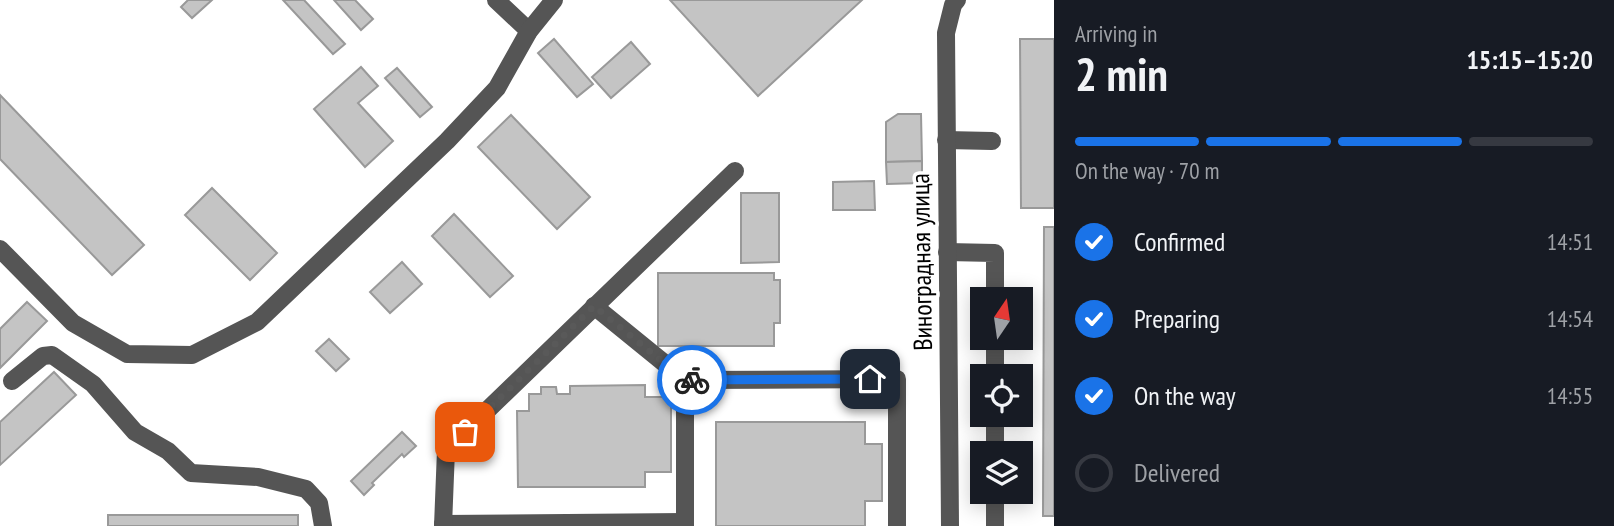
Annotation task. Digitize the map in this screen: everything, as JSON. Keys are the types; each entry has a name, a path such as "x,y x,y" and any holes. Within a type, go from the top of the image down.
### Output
{"street":[{"path":"496,0 529,31"},
{"path":"0,249 73,323 127,354 192,355 257,322 447,141 497,89 529,31 554,0"},
{"name":"Виноградная улица","path":"950,526 946,33 953,5 957,0"},
{"path":"946,140 992,141"},
{"path":"685,380 685,524 443,525 446,450 735,171"},
{"path":"947,252 995,253 995,287"},
{"path":"594,306 685,380 897,379 898,526"},
{"path":"12,381 43,356 52,355 93,384 135,432 168,451 191,473 258,477 306,489 319,503 323,526"},
{"path":"995,504 995,526"}],"building":[{"path":"188,0 212,0 192,18 181,7"},
{"path":"283,0 304,0 345,44 333,54"},
{"path":"334,0 355,0 373,19 361,30"},
{"path":"670,0 862,0 758,96"},
{"path":"554,39 593,84 577,97 538,53"},
{"path":"1020,39 1054,39 1054,208 1021,208"},
{"path":"631,42 650,64 611,98 592,77"},
{"path":"361,67 378,86 358,103 393,141 365,167 314,109"},
{"path":"397,68 432,107 420,117 385,78"},
{"path":"0,95 144,245 112,275 0,159"},
{"path":"898,114 921,114 922,161 886,162 886,122"},
{"path":"511,115 590,197 557,229 478,147"},
{"path":"922,161 922,183 887,184 886,162"},
{"path":"874,181 875,210 833,210 833,182"},
{"path":"212,188 277,253 250,280 185,215"},
{"path":"741,193 779,193 779,262 741,263"},
{"path":"454,214 513,276 490,297 432,236"},
{"path":"1044,227 1054,227 1054,516 1043,516"},
{"path":"402,262 422,284 390,313 370,292"},
{"path":"658,273 774,273 774,280 780,280 780,323 774,323 774,346 658,346"},
{"path":"27,302 47,321 0,368 0,329"},
{"path":"329,339 349,359 336,371 316,351"},
{"path":"54,372 76,395 0,465 0,422"},
{"path":"645,385 645,397 671,397 671,472 645,472 645,487 518,487 517,411 529,411 529,394 541,394 541,387 556,387 557,394 570,394 570,386"},
{"path":"716,422 865,422 865,444 882,444 882,501 865,501 865,526 716,526"},
{"path":"402,432 416,446 404,457 402,454 372,483 374,485 364,495 351,481"},
{"path":"108,515 298,515 298,526 108,526"}],"way so far":[{"path":"465,432 594,306 685,380 692,380"}],"route":[{"path":"692,380 870,379"}]}
